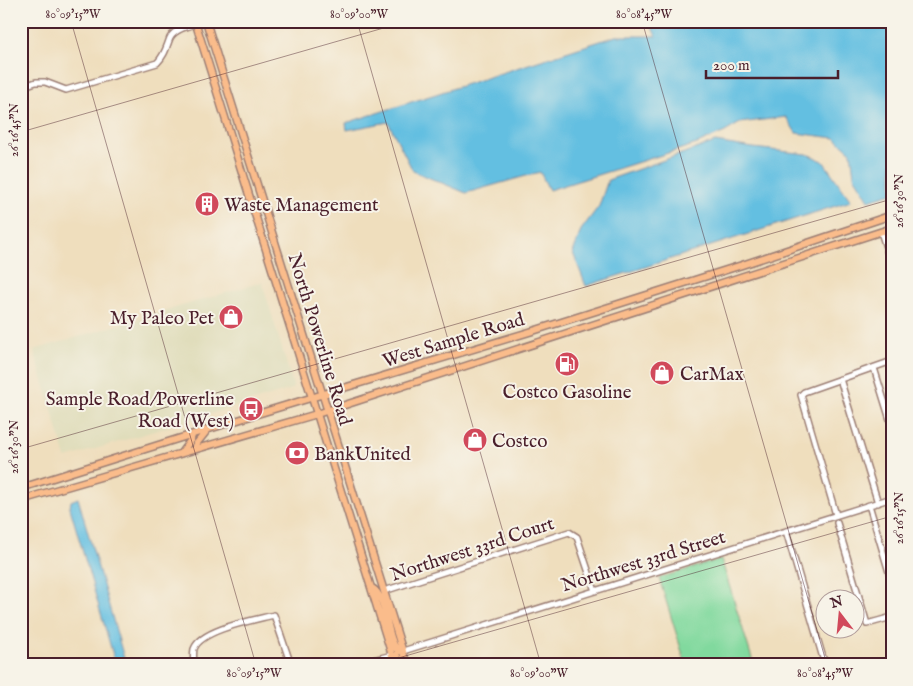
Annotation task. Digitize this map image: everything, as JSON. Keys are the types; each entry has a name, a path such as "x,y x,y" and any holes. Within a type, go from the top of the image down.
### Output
{"main road":[{"name":"North Powerline Road","path":"206,21 407,665"},
{"name":"North Powerline Road","path":"195,23 395,665"},
{"path":"244,143 238,160 242,161 252,170"},
{"name":"West Sample Road","path":"21,488 585,315 892,215"},
{"name":"West Sample Road","path":"21,500 317,414 892,228"},
{"path":"272,272 287,282"},
{"path":"194,449 197,442 208,431"},
{"path":"181,453 192,436"},
{"path":"350,523 366,534"},
{"path":"370,588 375,590 380,599 393,643 398,651 403,651"},
{"path":"392,655 397,656 401,665"}],"street":[{"path":"21,87 36,82 46,82 66,90 158,64 164,56 171,37 176,31 195,23 206,21"},
{"path":"881,232 892,266"},
{"path":"836,515 801,395 804,392 892,361"},
{"path":"874,368 892,426"},
{"path":"840,379 878,502"},
{"name":"Northwest 33rd Street","path":"403,651 892,498"},
{"path":"869,505 892,582"},
{"path":"837,523 867,624 892,616"},
{"path":"786,531 826,665"},
{"name":"Northwest 33rd Court","path":"384,591 569,532 577,537 595,591"},
{"path":"193,665 194,649 203,638 217,631 274,615 290,665"},
{"path":"353,665 392,655"}],"shaded area":[{"path":"262,282 293,385 292,389 66,458 34,350"}],"green space":[{"path":"721,559 754,665 686,665 659,578"}],"water":[{"path":"649,21 892,21 892,193 869,200 854,176 851,152 835,138 796,133 786,117 740,123 725,132 697,144 549,190 540,172 466,193 413,171 388,122 347,130 346,123 616,36 656,36"},
{"path":"715,142 807,154 823,161 851,201 586,286 573,253 581,230 599,206 608,180"},
{"path":"78,498 126,665 116,665 70,508 71,501"}],"place":[{"name":"Waste Management","path":"207,204"},
{"name":"My Paleo Pet","path":"231,317"},
{"name":"Costco Gasoline","path":"567,364"},
{"name":"CarMax","path":"662,373"},
{"name":"Sample Road/Powerline Road (West)","path":"251,409"},
{"name":"Costco","path":"475,440"},
{"name":"BankUnited","path":"297,453"}]}
